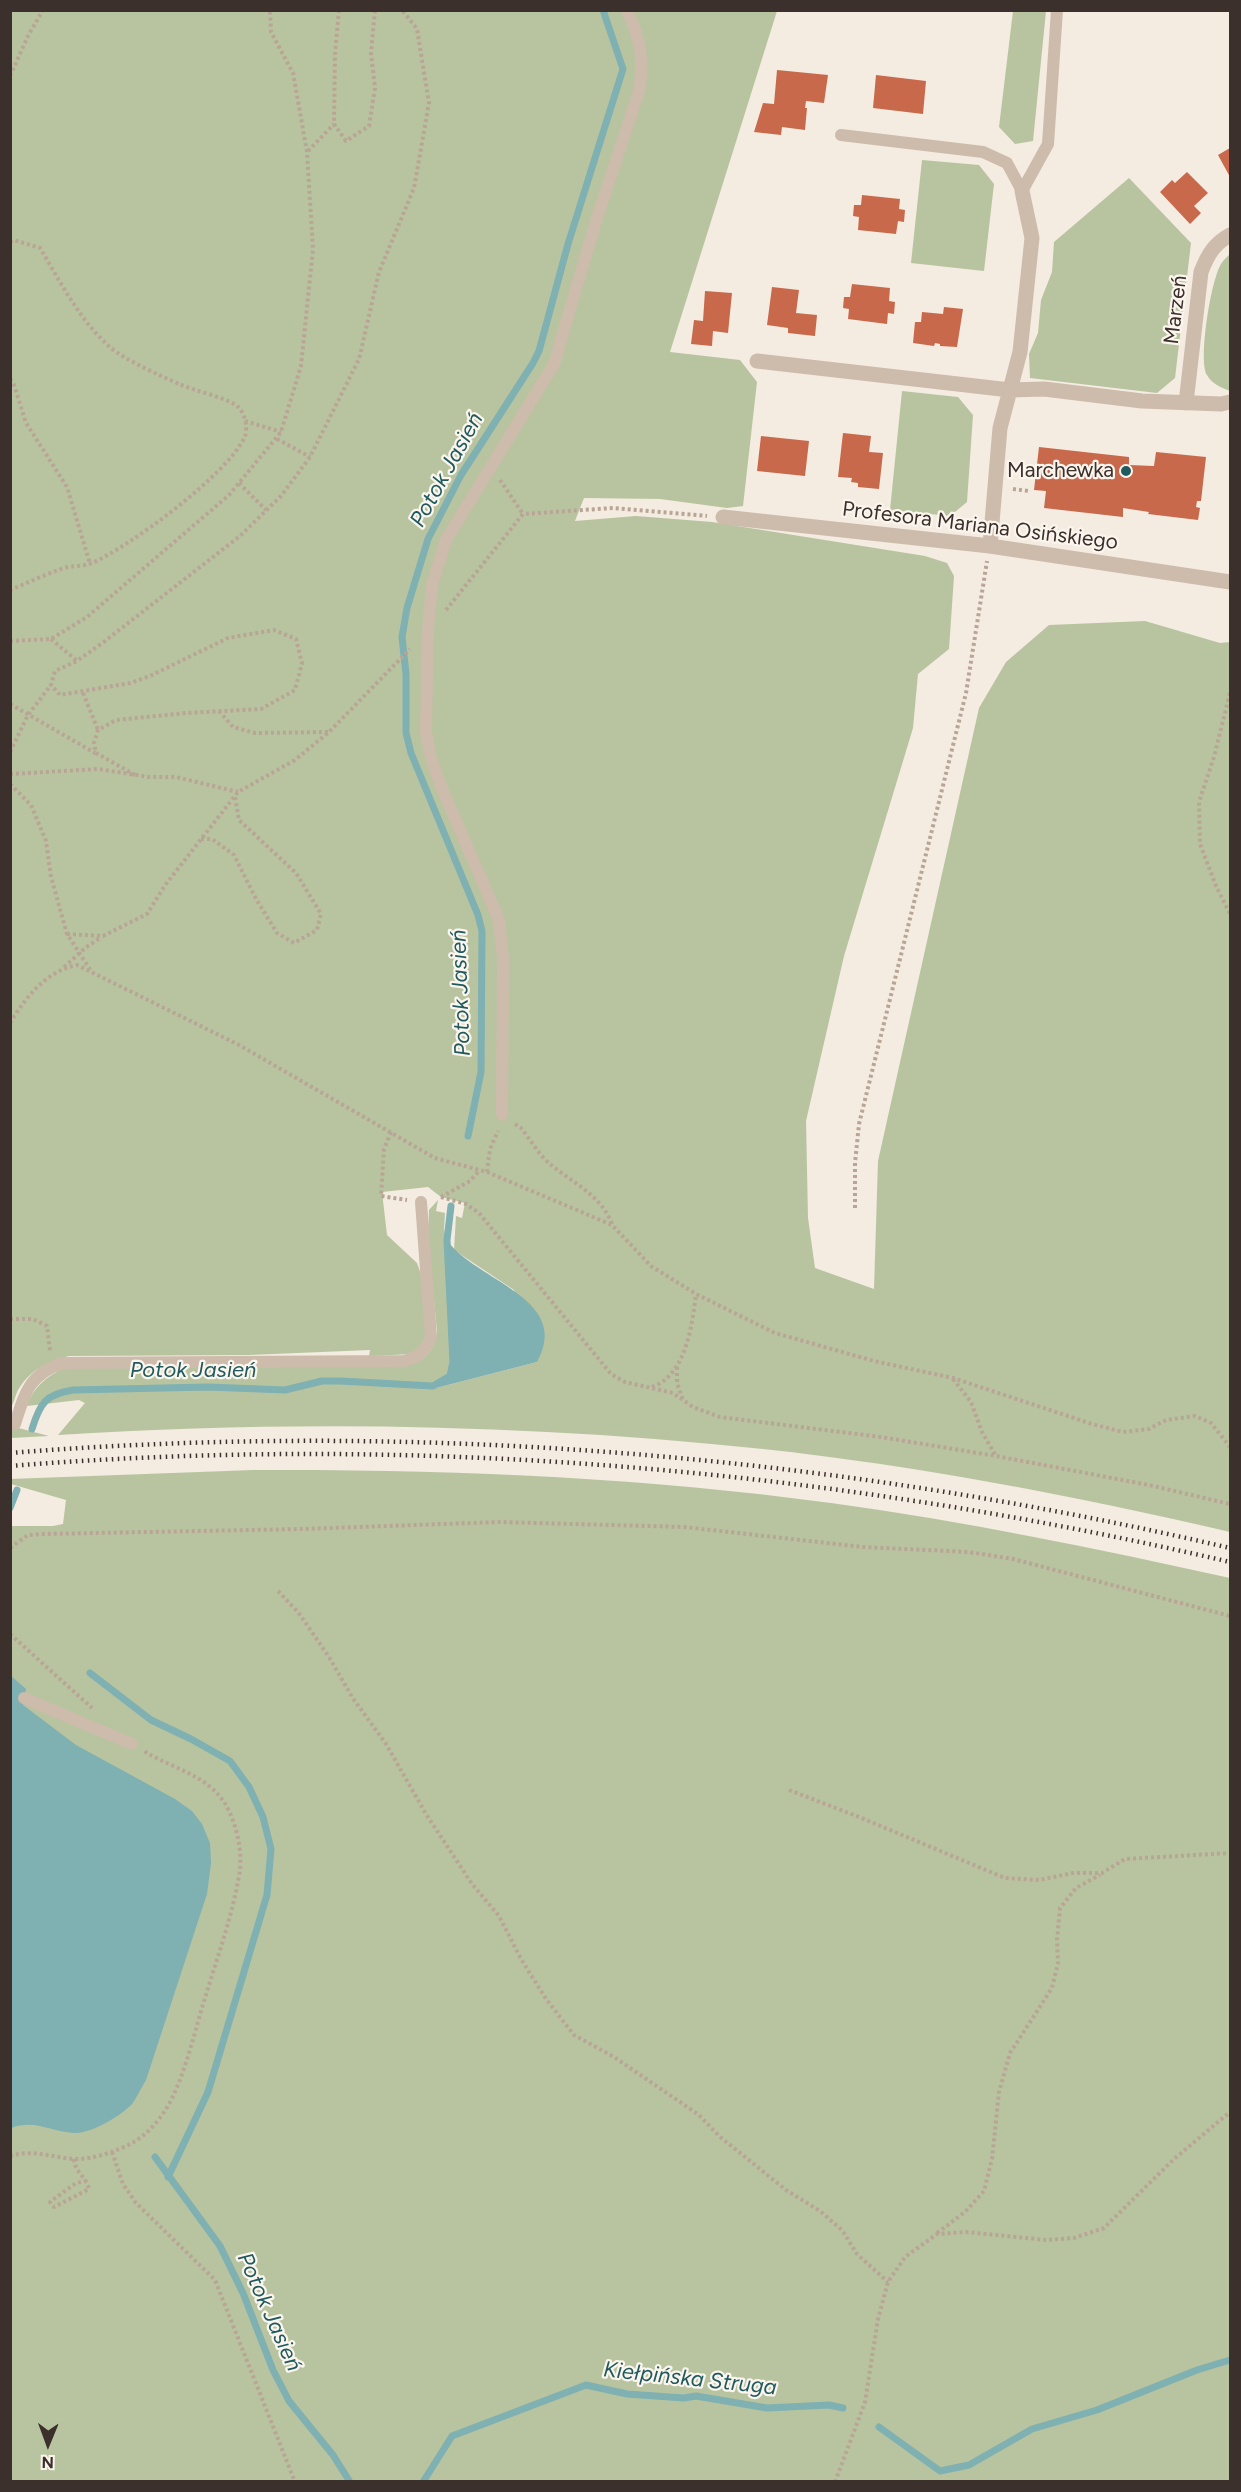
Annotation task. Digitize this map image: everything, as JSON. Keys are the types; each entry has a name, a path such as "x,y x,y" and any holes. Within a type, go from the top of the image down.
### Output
{"street":[{"path":"990,546 1000,428 1020,352 1032,238 1022,191"},
{"name":"Marzeń","path":"1186,403 1201,272 1208,255 1218,242 1230,235"},
{"path":"757,361 1010,390 1044,389 1142,401 1221,404 1230,402"},
{"name":"Profesora Mariana Osińskiego","path":"723,517 990,546 1230,582"}],"lane":[{"path":"502,1115 502,938 499,920 463,839 431,758 426,732 428,630 432,585 446,540 555,364 596,221 639,91 643,69 642,48 627,10"},
{"path":"1022,191 1048,144 1057,10"},
{"path":"841,135 983,152 1007,163 1022,191"},
{"path":"15,1424 23,1396 32,1380 51,1367 62,1363 404,1361 417,1357 426,1350 432,1337 421,1202"},
{"path":"24,1698 132,1744"}],"path":[{"path":"10,76 43,10"},
{"path":"10,641 51,639 87,617 229,495 281,432 301,366 313,249 307,152 293,74 271,32 270,10"},
{"path":"339,10 335,54 334,124 345,141 369,126 375,88 371,53 375,10"},
{"path":"10,752 28,715 51,685 55,671 76,661 240,536 281,496 310,457 359,358 379,273 414,188 429,103 417,29 402,10"},
{"path":"307,152 334,124"},
{"path":"10,242 15,240 40,248 81,317 112,349 174,382 198,392 231,401 239,407 245,421 246,434 240,446 201,487 133,540 90,564 63,568 10,590"},
{"path":"10,380 14,382 26,423 67,487 90,564"},
{"path":"245,421 281,432"},
{"path":"277,439 310,457"},
{"path":"490,466 523,514"},
{"path":"239,483 267,510"},
{"path":"10,1023 42,982 104,936 147,914 166,884 236,794 295,760 329,732 419,640 463,591 523,514 614,508 723,517"},
{"path":"855,1208 855,1163 859,1124 966,693 990,546"},
{"path":"51,685 60,696 83,693 130,683 150,676 228,638 274,630 296,639 302,663 295,690 261,709 116,720 98,730"},
{"path":"51,639 76,661"},
{"path":"83,693 98,730 94,743 96,753"},
{"path":"1230,693 1214,757 1199,802 1200,844 1216,886 1230,914"},
{"path":"10,704 135,775"},
{"path":"219,711 233,727 255,733 329,732"},
{"path":"10,774 98,769 135,775 176,777 236,794"},
{"path":"10,784 31,805 46,841 51,877 67,934 91,971"},
{"path":"201,839 212,839 234,855 256,899 277,933 294,943 317,930 321,914 296,873 238,820 236,794"},
{"path":"67,934 104,936"},
{"path":"63,968 77,965 91,971 240,1045 435,1158 487,1172 612,1225 651,1266 696,1294 775,1333 874,1360 953,1378 1123,1432 1149,1429 1166,1420 1195,1416 1211,1423 1230,1447"},
{"path":"487,1172 490,1149 497,1138 502,1115 521,1128 548,1163 575,1182 607,1210 612,1225"},
{"path":"391,1132 384,1149 381,1196 421,1202"},
{"path":"480,1170 470,1181 441,1197 466,1204 479,1213 610,1374 625,1382 673,1394 693,1407 720,1417 881,1437 996,1456 1139,1482 1230,1504"},
{"path":"651,1388 671,1377 677,1366 692,1324 696,1294"},
{"path":"10,1319 33,1319 47,1326 51,1367"},
{"path":"677,1366 677,1383 684,1401"},
{"path":"953,1378 972,1402 982,1432 996,1456"},
{"path":"10,1548 28,1535 43,1534 303,1530 500,1522 684,1527 863,1546 969,1552 1013,1559 1230,1616"},
{"path":"278,1591 298,1612 330,1657 352,1697 386,1744 426,1814 472,1884 499,1916 521,1959 546,1999 574,2035 614,2057 699,2115 719,2136 786,2190 820,2211 842,2230 857,2254 888,2282"},
{"path":"10,1634 99,1714"},
{"path":"10,2156 23,2152 35,2152 74,2159 90,2158 134,2142 148,2131 174,2094 221,1945 240,1875 240,1854 235,1827 220,1797 204,1781 132,1744"},
{"path":"789,1790 859,1816 1005,1878 1039,1880 1073,1874 1102,1873"},
{"path":"835,2481 865,2402 878,2319 888,2282 905,2257 965,2212 984,2191 992,2159 999,2092 1010,2053 1052,1988 1058,1963 1057,1940 1060,1908 1076,1888 1125,1859 1230,1853"},
{"path":"937,2234 966,2232 1046,2240 1074,2238 1104,2228 1174,2160 1230,2112"},
{"path":"112,2151 123,2184 136,2203 214,2280 295,2481"},
{"path":"74,2159 76,2171 87,2181 89,2189 54,2207 51,2202 76,2183 87,2181"}],"green space":[{"path":"10,11 777,11 670,352 740,360 757,382 743,506 727,508 660,499 584,498 575,521 636,516 712,522 925,556 947,563 954,576 949,649 918,674 913,728 844,956 806,1121 808,1218 815,1268 874,1289 878,1161 979,708 1006,662 1049,625 1145,621 1220,643 1230,642 1230,1532 998,1483 881,1464 763,1449 587,1434 410,1427 234,1427 58,1435 85,1403 79,1400 27,1406 41,1383 64,1368 410,1365 416,1362 429,1353 437,1332 428,1238 429,1210 438,1200 436,1211 445,1213 444,1229 448,1253 453,1362 450,1376 434,1385 440,1387 537,1362 514,1290 454,1250 456,1216 462,1218 465,1203 441,1197 428,1187 382,1192 387,1235 417,1263 423,1280 426,1337 421,1348 413,1354 369,1356 370,1350 249,1355 69,1356 47,1364 28,1377 18,1390 11,1407"},
{"path":"1013,11 1046,11 1033,141 1015,144 999,127"},
{"path":"922,160 979,165 994,184 984,271 911,263"},
{"path":"1129,178 1191,243 1175,378 1157,393 1030,378 1029,354 1038,333 1041,300 1052,272 1054,242"},
{"path":"1230,254 1230,391 1209,378 1204,354 1213,286 1221,264"},
{"path":"902,391 958,397 973,415 967,502 950,516 890,510"},
{"path":"11,1426 49,1436 11,1438"},
{"path":"253,1470 398,1471 543,1476 759,1494 881,1510 981,1527 1230,1578 1230,2481 11,2481 11,1526 63,1524 66,1500 11,1484 10,1479"}],"water":[{"path":"447,1240 460,1254 516,1292 532,1306 542,1322 545,1340 537,1362 440,1387 433,1386 450,1376 453,1362"},
{"path":"10,1675 26,1689 23,1705 76,1745 175,1799 192,1811 202,1824 210,1843 211,1863 207,1894 146,2080 127,2109 113,2119 81,2133 28,2125 11,2128"}],"building":[{"path":"777,70 828,75 824,103 806,101 805,130 782,127 781,135 754,132 763,103 774,104"},
{"path":"876,75 926,81 923,114 873,108"},
{"path":"1230,148 1230,177 1218,155"},
{"path":"1187,172 1208,193 1194,206 1201,213 1190,224 1160,192 1172,180 1175,183"},
{"path":"862,195 900,199 899,209 905,210 904,222 898,221 896,234 858,230 859,217 853,216 854,205 861,205"},
{"path":"852,284 890,288 889,301 895,302 894,314 888,313 887,324 848,319 849,309 843,308 844,297 850,297"},
{"path":"772,287 799,290 796,313 817,315 815,336 788,333 788,328 767,325"},
{"path":"705,291 732,293 728,333 713,331 712,346 691,344 694,320 703,321"},
{"path":"944,307 963,309 957,347 940,346 935,343 934,346 913,343 915,322 921,322 922,312 943,314"},
{"path":"843,433 871,436 869,452 883,453 879,489 858,487 858,483 851,482 852,478 838,477"},
{"path":"761,436 809,441 805,476 757,471"},
{"path":"1039,447 1129,457 1129,465 1154,466 1156,452 1206,457 1201,501 1197,501 1196,507 1200,508 1198,520 1148,514 1149,512 1123,508 1123,517 1044,508 1046,491 1034,490"}],"waterway":[{"name":"Potok Jasień","path":"468,1136 481,1072 482,931 478,915 411,753 406,733 406,674 402,637 407,608 428,539 461,475 539,351 568,244 623,69 603,10"},
{"name":"Potok Jasień","path":"32,1429 45,1401 56,1394 73,1390 208,1387 285,1390 322,1381 433,1386 450,1376 453,1362 447,1240 451,1206"},
{"name":"Potok Jasień","path":"10,1508 17,1490"},
{"path":"90,1673 151,1720 230,1761 249,1787 263,1817 271,1849 267,1895 208,2092 168,2177"},
{"name":"Potok Jasień","path":"155,2157 220,2246 243,2293 273,2370 289,2401 333,2455 350,2482"},
{"name":"Kiełpińska Struga","path":"879,2427 940,2471 969,2465 1032,2429 1097,2410 1197,2370 1230,2360"},
{"name":"Kiełpińska Struga","path":"423,2482 452,2436 586,2385 627,2394 684,2398 696,2396 767,2408 829,2405 843,2408"}],"railway":[{"path":"10,1453 164,1444 317,1441 471,1444 624,1453 777,1468 929,1489 1080,1516 1230,1548"},
{"path":"10,1466 164,1457 317,1454 471,1457 624,1467 777,1482 929,1503 1080,1530 1230,1562"}],"place":[{"name":"Marchewka","path":"1126,471"}]}
